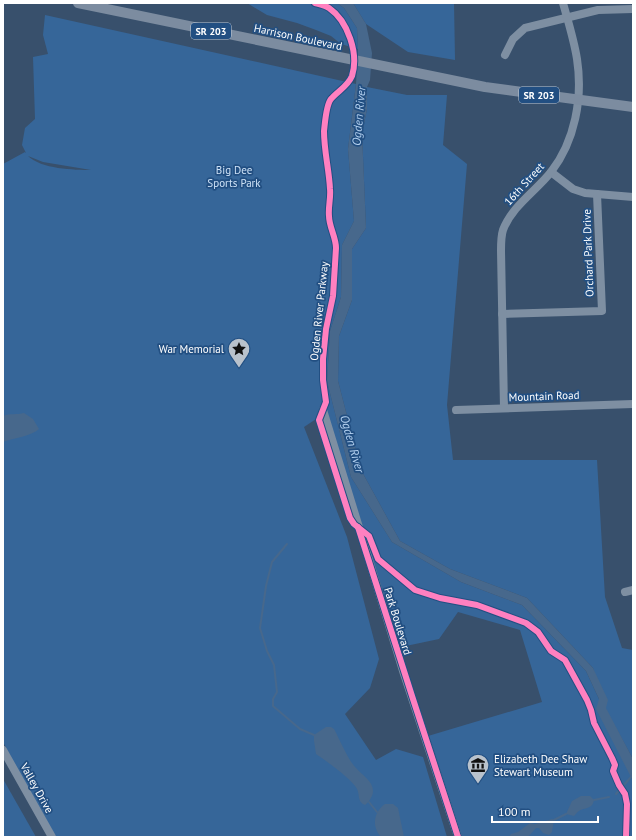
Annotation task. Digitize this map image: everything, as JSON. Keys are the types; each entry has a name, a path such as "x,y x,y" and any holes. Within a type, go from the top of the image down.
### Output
{"main road":[{"name":"Harrison Boulevard","path":"78,3 493,89 633,107"}],"street":[{"name":"16th Street","path":"504,408 501,251 503,231 510,215 551,172 565,151 570,139 578,100 579,76 577,59 563,3"},
{"path":"505,55 513,39 525,28 598,10 633,10"},
{"path":"551,172 573,189 584,193 633,197"},
{"name":"Orchard Park Drive","path":"502,314 602,311 597,194"},
{"name":"Mountain Road","path":"456,410 633,404"},
{"name":"Park Boulevard","path":"323,410 407,681 458,837"},
{"name":"Valley Drive","path":"3,750 52,837"}],"green space":[{"path":"247,3 337,3 344,8 357,28 358,49 341,44 331,36 316,30 267,15"},
{"path":"353,3 454,3 455,60 408,52 366,24"},
{"name":"Big Dee Sports Park","path":"45,15 356,84 348,149 354,221 342,245 341,297 330,331 327,381 351,477 392,542 461,582 522,605 586,671 633,781 633,837 459,837 428,736 542,702 520,630 458,612 439,639 401,647 325,413 304,427 347,537 379,659 370,688 345,714 376,760 396,749 423,757 447,837 56,837 3,742 3,164 25,152 26,153 22,145 25,128 35,119 33,57 48,54 43,35","holes":["28,156 43,162 91,170 58,168 41,164"]},
{"path":"367,87 407,95 447,95 443,145 467,164 447,405 453,460 597,460 605,597 622,648 633,650 633,759 605,708 593,668 527,598 450,569 400,541 361,470 338,381 339,336 352,300 352,249 366,228 362,133 367,109"},
{"path":"3,779 36,837 3,837"}],"water":[{"name":"Ogden River","path":"337,3 353,3 366,24 372,53 370,80 367,87 367,109 362,133 366,228 352,249 352,300 339,336 338,381 361,470 400,541 450,569 527,598 593,668 608,700 606,708 633,759 633,781 596,709 599,699 586,671 522,605 461,582 392,542 351,477 327,381 330,331 341,297 342,245 354,221 348,149 356,84 358,49 357,28 344,8"},
{"path":"24,413 33,419 39,429 27,435 3,442 3,416"},
{"path":"326,727 331,727 334,729 350,760 367,778 373,787 372,795 365,805 362,804 357,789 350,780 316,754 314,735"},
{"path":"581,796 590,796 594,800 592,805 578,811 574,816 566,814 572,801"},
{"path":"385,804 393,804 398,808 404,837 381,837 378,833 375,819 378,811"},
{"path":"552,819 554,820 552,832 549,835 543,833 539,828 536,828 528,837 509,837 511,834 518,832 530,823 535,824"}],"waterway":[{"path":"287,544 272,562 266,586 260,628 267,651 274,665 277,692 273,699 273,706 300,729 314,735"},
{"path":"616,794 633,774"},
{"path":"594,800 609,797"},
{"path":"369,802 377,812"},
{"path":"554,820 566,814"}],"cycle path":[{"name":"Ogden River Parkway","path":"315,3 329,8 342,21 353,48 354,58 354,67 350,80 329,102 324,131 329,174 329,220 336,248 333,296 326,329 323,359 323,380 326,402 319,420 350,518 354,524 369,536 378,559 415,590 440,598 477,605 526,623 538,632 551,651 565,660 587,700 594,723 615,765 613,771 625,794 627,804 626,837"},
{"path":"358,527 458,837"}],"place":[{"name":"War Memorial","path":"239,368"},
{"name":"Elizabeth Dee Shaw Stewart Museum","path":"478,784"}]}
